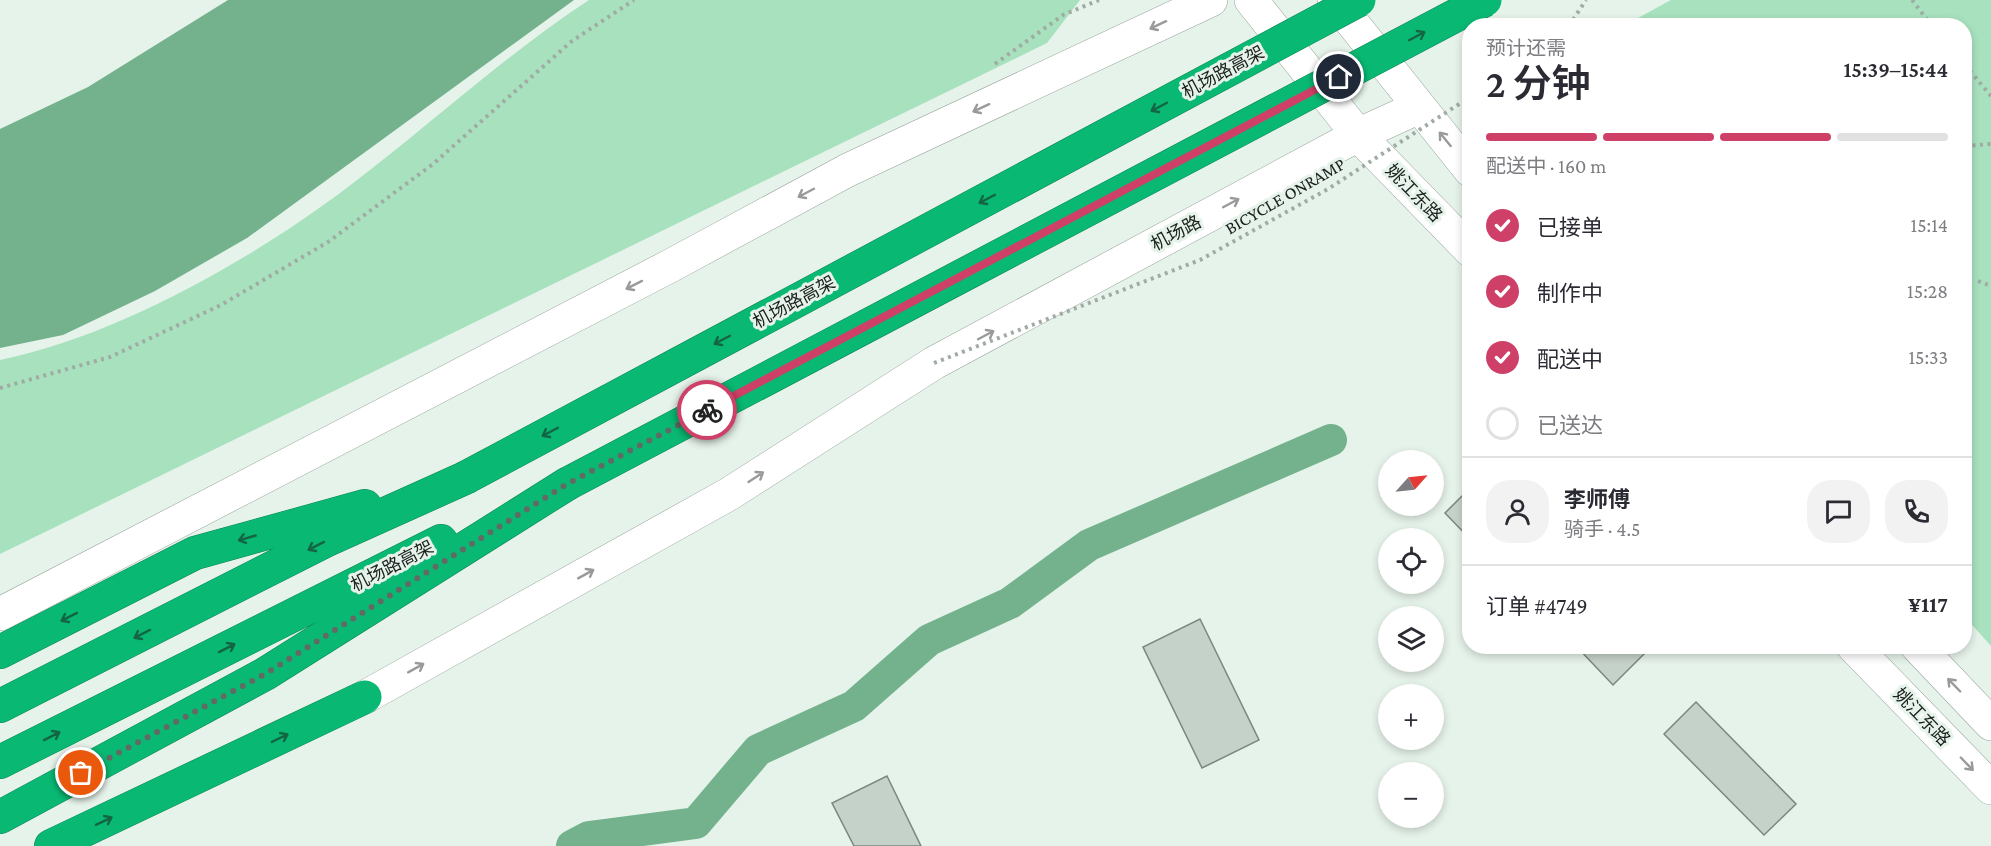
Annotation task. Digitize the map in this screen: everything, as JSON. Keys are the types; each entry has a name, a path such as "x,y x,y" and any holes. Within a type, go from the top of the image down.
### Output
{"highway":[{"name":"机场路高架","path":"0,706 325,541 465,478 1359,0"},
{"name":"机场路高架","path":"0,762 508,508 567,484 1485,0"},
{"path":"0,652 195,553 465,478"},
{"path":"0,817 265,674 567,484"},
{"path":"51,846 365,697"}],"main road":[{"path":"0,614 670,266 848,170 1211,0"},
{"name":"姚江东路","path":"1251,0 1358,135 1462,242"},
{"path":"1334,0 1462,160"},
{"name":"机场路","path":"365,697 729,494 934,363 1358,135 1419,107"},
{"name":"姚江东路","path":"1861,654 1991,788"},
{"path":"1925,654 1991,724"}],"path":[{"path":"0,388 110,357 221,305 328,242 433,164 572,41 634,0"},
{"path":"1574,18 1586,0"},
{"path":"1912,0 1926,18"},
{"path":"1972,73 1991,96"},
{"name":"BICYCLE ONRAMP","path":"934,363 1200,260 1328,189 1462,103"},
{"path":"1972,145 1991,144"},
{"path":"1978,281 1991,286"}],"shaded area":[{"path":"228,0 574,0 247,238 155,291 63,335 0,348 0,129 88,87"},
{"path":"589,0 1080,0 1047,43 0,554 0,360 44,349 135,314 180,293 267,243 344,190 495,69"},
{"path":"1671,0 1991,0 1991,646 1972,625 1972,18 1638,18"}],"building":[{"path":"1462,496 1462,531 1445,513"},
{"path":"1200,619 1259,740 1202,768 1143,647"},
{"path":"1584,654 1644,654 1613,685"},
{"path":"1696,702 1796,804 1764,835 1664,734"},
{"path":"887,776 921,846 854,846 832,803"}],"waterway":[{"path":"572,846 589,837 696,823 758,750 854,706 929,640 1010,603 1089,545 1331,440"}],"way so far":[{"path":"81,773 265,674 567,484 707,410"}],"route":[{"path":"707,410 1339,77"}]}
